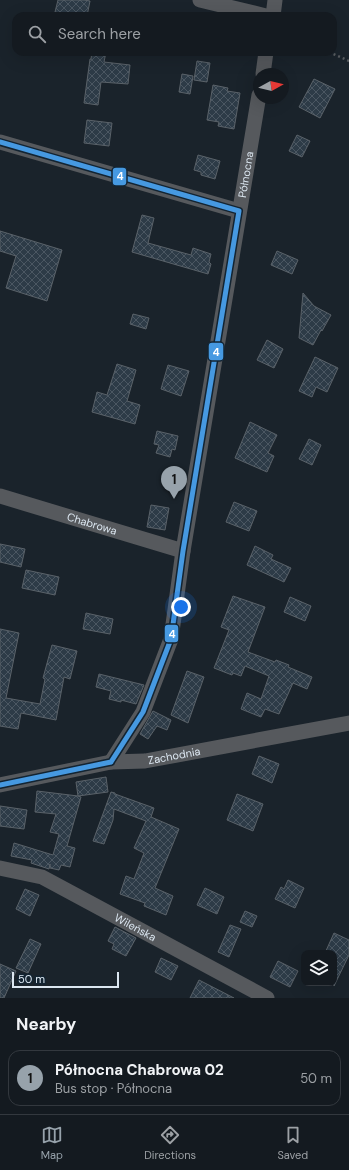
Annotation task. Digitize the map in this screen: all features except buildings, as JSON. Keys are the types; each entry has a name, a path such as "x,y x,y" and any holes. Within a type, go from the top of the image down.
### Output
{"street":[{"path":"200,0 250,12"},
{"path":"274,12 275,0"},
{"path":"264,68 265,56"},
{"name":"Północna","path":"110,762 143,712 171,639 183,551 257,104"},
{"path":"0,142 239,211"},
{"name":"Chabrowa","path":"0,496 183,551"},
{"name":"Zachodnia","path":"0,785 110,762 145,761 349,723"},
{"name":"Wileńska","path":"0,868 42,878 267,998"}],"path":[{"path":"337,56 349,61"}],"transit line":[{"name":"4","path":"0,142 239,211"},
{"name":"4","path":"111,762 143,712 171,639 183,551 239,211"},
{"name":"4","path":"0,785 111,762"}],"place":[{"name":"Północna Chabrowa 02","path":"174,499"}]}
